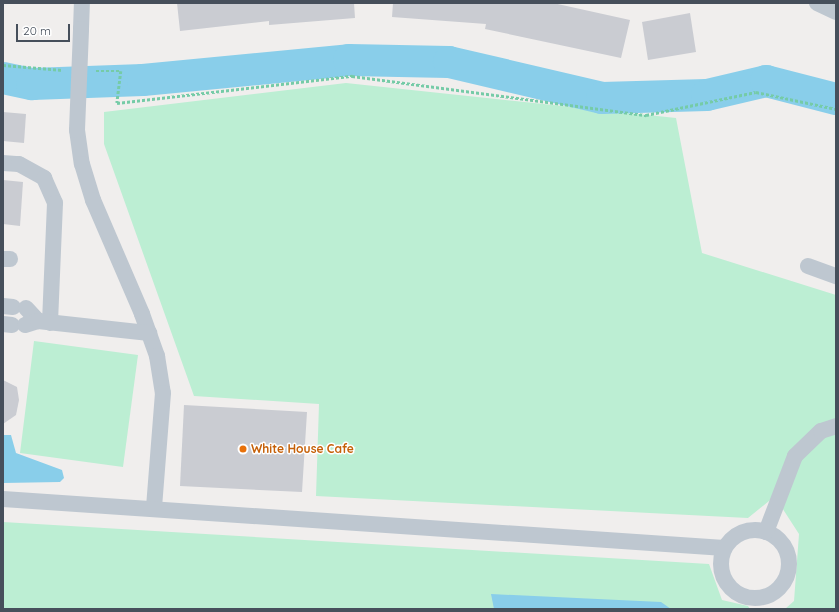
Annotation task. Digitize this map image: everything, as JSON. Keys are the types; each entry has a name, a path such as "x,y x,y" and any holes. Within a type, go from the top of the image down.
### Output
{"street":[{"path":"82,3 77,130 82,164 93,200 149,333 156,356 162,393 154,507"},
{"path":"817,3 836,12"},
{"path":"3,163 19,164 44,178 55,203 26,324"},
{"path":"808,266 836,276"},
{"path":"14,307 26,324"},
{"path":"26,324 149,333"},
{"path":"766,532 795,456 821,431 836,426"},
{"path":"3,499 154,507 724,548"},
{"path":"757,530 766,532 783,544 790,565 783,585 766,603 743,597 725,582 721,565 724,548 730,540 742,532 757,530"}],"path":[{"path":"121,72 117,103 352,76 646,115 756,92 836,109"}],"green space":[{"path":"346,83 676,118 702,253 836,295 836,609 785,609 794,601 799,534 777,500 780,492 748,518 316,496 319,404 194,396 104,144 104,112"},
{"path":"34,341 138,355 123,467 20,453"},
{"path":"3,522 709,564 722,600 748,606 750,609 3,609"}],"water":[{"path":"3,435 11,435 16,453 62,470 64,478 60,482 3,483"},
{"path":"491,594 661,602 671,609 494,609"}],"building":[{"path":"177,3 354,3 355,18 269,25 269,21 180,31"},
{"path":"393,3 553,3 630,20 621,58 485,29 486,24 392,17"},
{"path":"690,13 696,52 648,60 642,22"},
{"path":"3,112 26,114 24,143 3,141"},
{"path":"3,180 23,182 20,226 3,224"},
{"path":"3,380 17,387 19,400 16,415 3,424"},
{"name":"White House Cafe","path":"184,405 307,412 302,492 180,486"}],"waterway":[{"path":"3,78 32,84 143,80 349,60 449,62 602,98 707,95 766,81 836,99"}],"place":[{"name":"White House Cafe","path":"243,449"}]}
